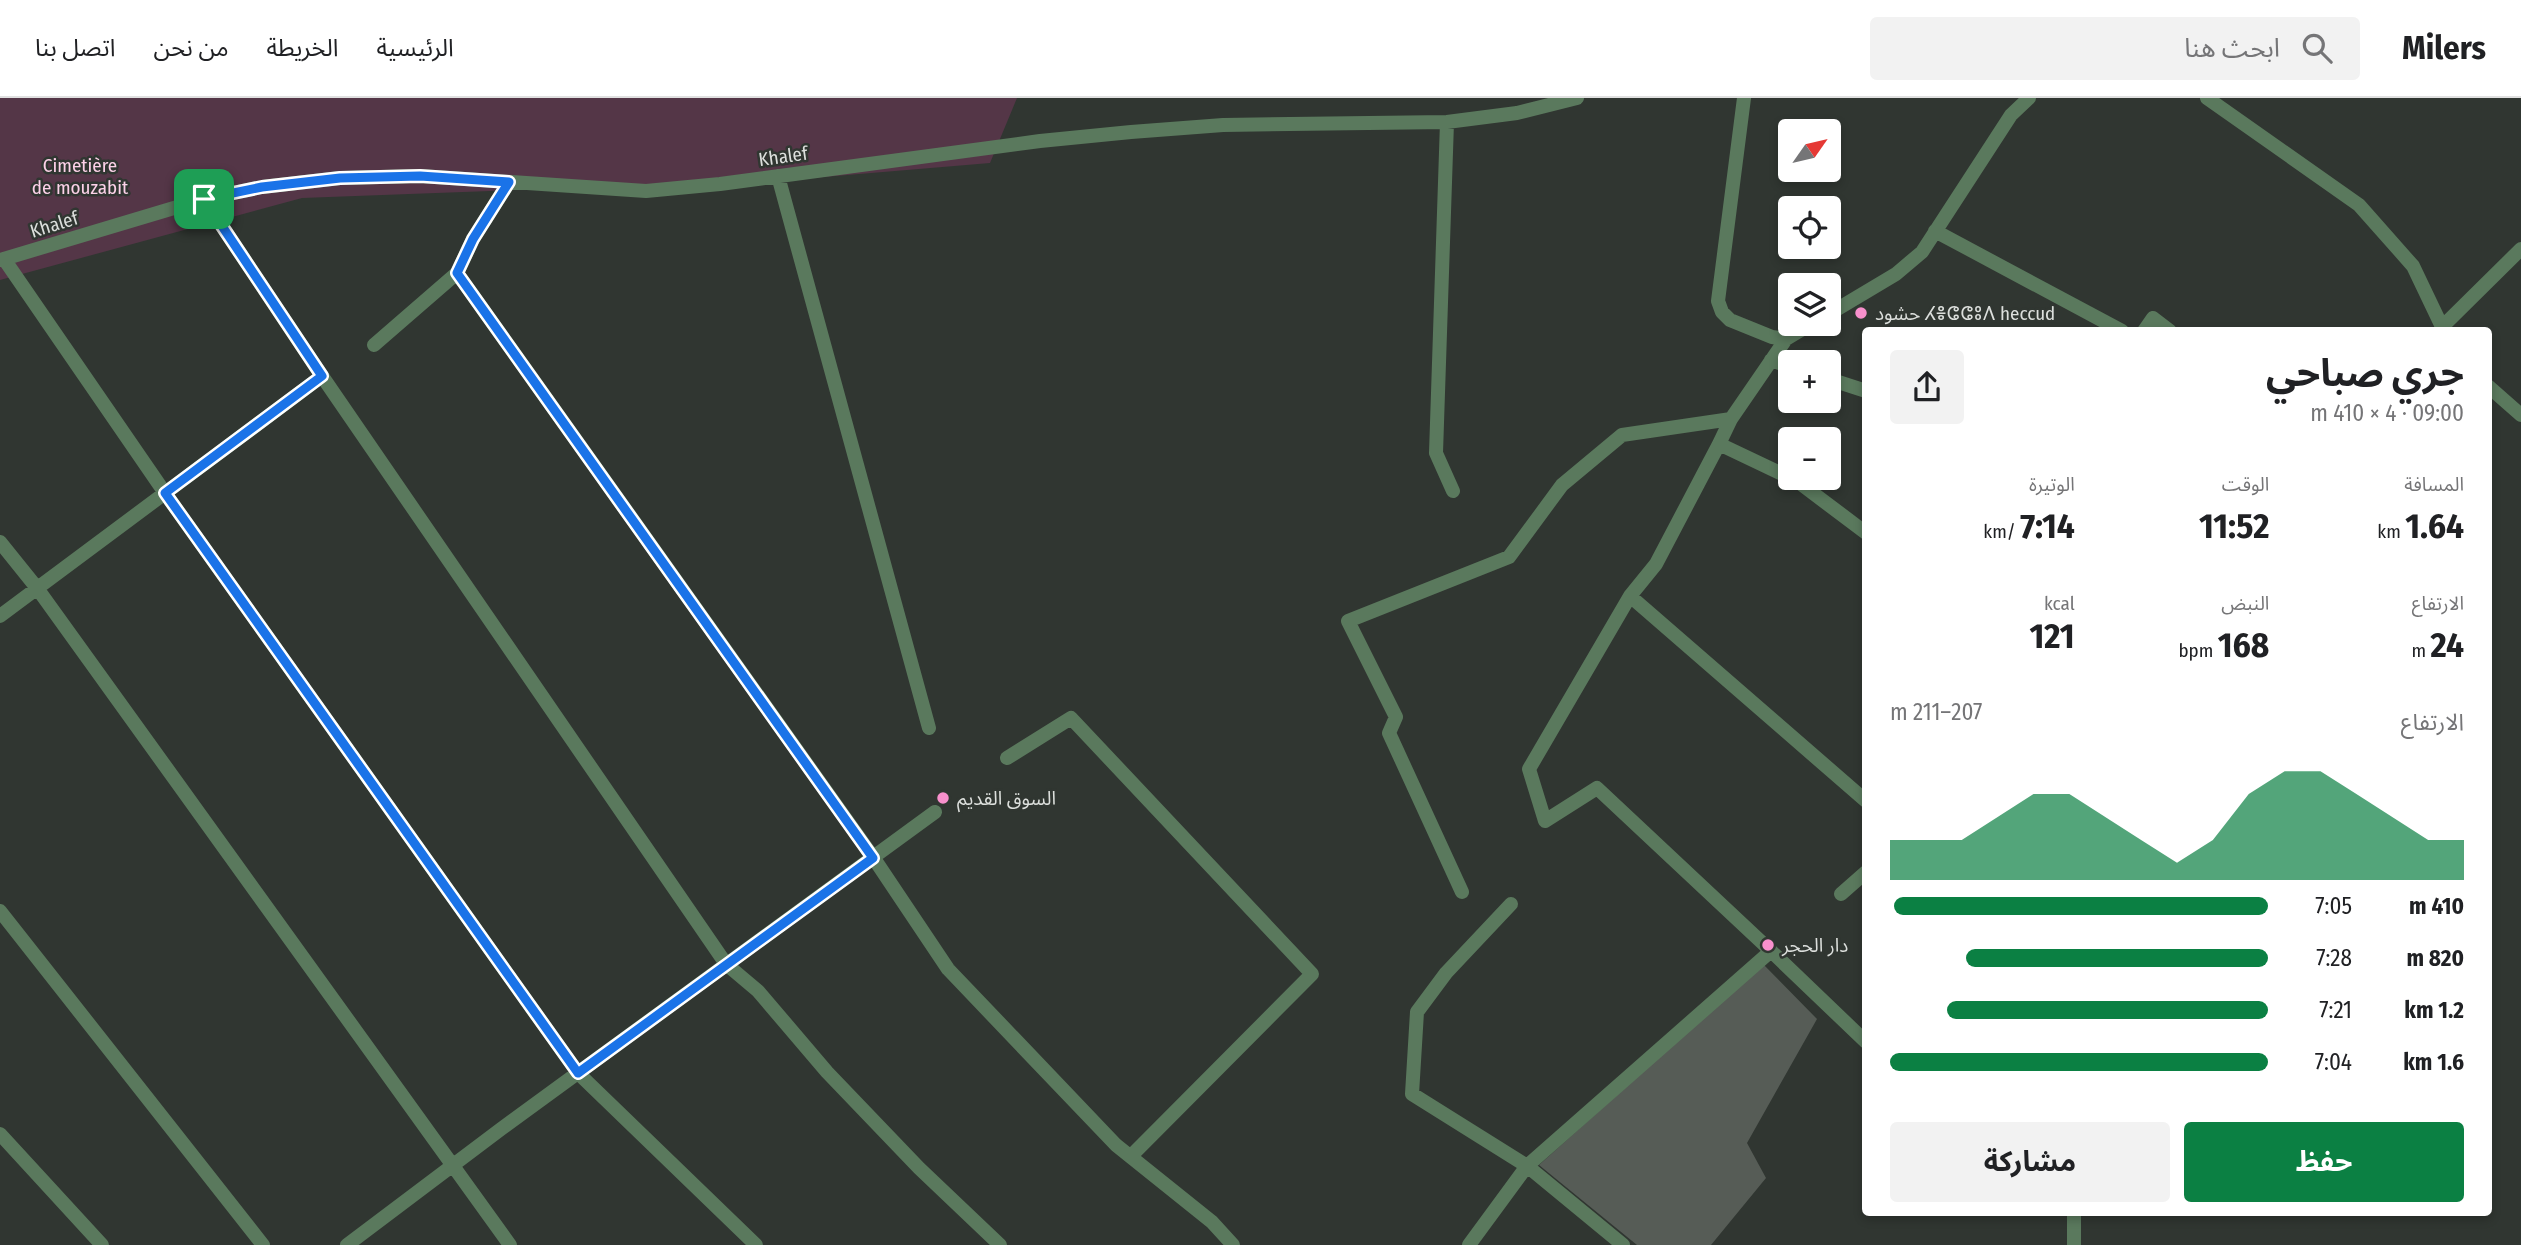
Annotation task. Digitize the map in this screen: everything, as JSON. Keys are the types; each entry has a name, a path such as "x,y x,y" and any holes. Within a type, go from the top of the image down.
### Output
{"street":[{"name":"Khalef","path":"2,259 204,199 262,187 340,178 420,176 646,191 1131,132 1223,125 1447,122 1517,113 1577,98"},
{"path":"1744,98 1718,301 1722,312 1730,320 1772,337 1786,339"},
{"path":"1841,307 1896,274 1922,252 2011,115 2029,98"},
{"path":"2207,98 2359,205 2413,266 2442,327"},
{"path":"1447,122 1436,453 1453,491"},
{"path":"778,177 929,728"},
{"path":"374,345 457,273 473,239 509,182"},
{"path":"204,199 322,376 726,964 758,991 827,1072 919,1168 1000,1245"},
{"path":"1936,231 2115,327"},
{"path":"2445,327 2521,250"},
{"path":"2,259 165,493 578,1073 757,1245"},
{"path":"457,273 873,858 948,969 1116,1145 1212,1222 1233,1245"},
{"path":"2147,327 2153,318 2165,327"},
{"path":"1791,336 1786,339 1731,419 1656,564 1630,596 1529,769 1545,821 1597,789 1862,1038"},
{"path":"1772,360 1778,362"},
{"path":"0,615 322,376"},
{"path":"1841,383 1862,390"},
{"path":"2492,390 2521,415"},
{"path":"1462,892 1389,733 1396,717 1348,621 1509,557 1562,485 1622,435 1731,419"},
{"path":"1719,444 1797,481 1862,530"},
{"path":"0,542 37,588 510,1245"},
{"path":"1630,596 1862,798"},
{"path":"1007,758 1071,718 1312,974 1131,1156"},
{"path":"347,1245 935,812"},
{"path":"1841,894 1862,876"},
{"path":"1511,904 1446,973 1417,1012 1412,1094 1527,1166 1623,1245"},
{"path":"0,911 262,1245"},
{"path":"1469,1245 1527,1166 1772,951"},
{"path":"0,1134 102,1245"},
{"path":"2066,1245 2073,1219"},
{"path":"2073,1219 2074,1245"}],"green space":[{"name":"Cimetière de mouzabit","path":"0,98 1017,98 990,163 788,180 302,198 0,280"}],"building":[{"path":"1763,964 1817,1019 1747,1143 1766,1178 1711,1245 1637,1245 1539,1165"}],"place":[{"name":"حشود ⵃⴻⵛⵛⵓⴷ heccud","path":"1861,313"},
{"name":"السوق القديم","path":"943,798"},
{"name":"دار الحجر","path":"1768,945"}],"route":[{"path":"420,176 509,182 473,239 457,273 873,858 578,1073 165,493 322,376 204,199 262,187 340,178 420,176"}]}
